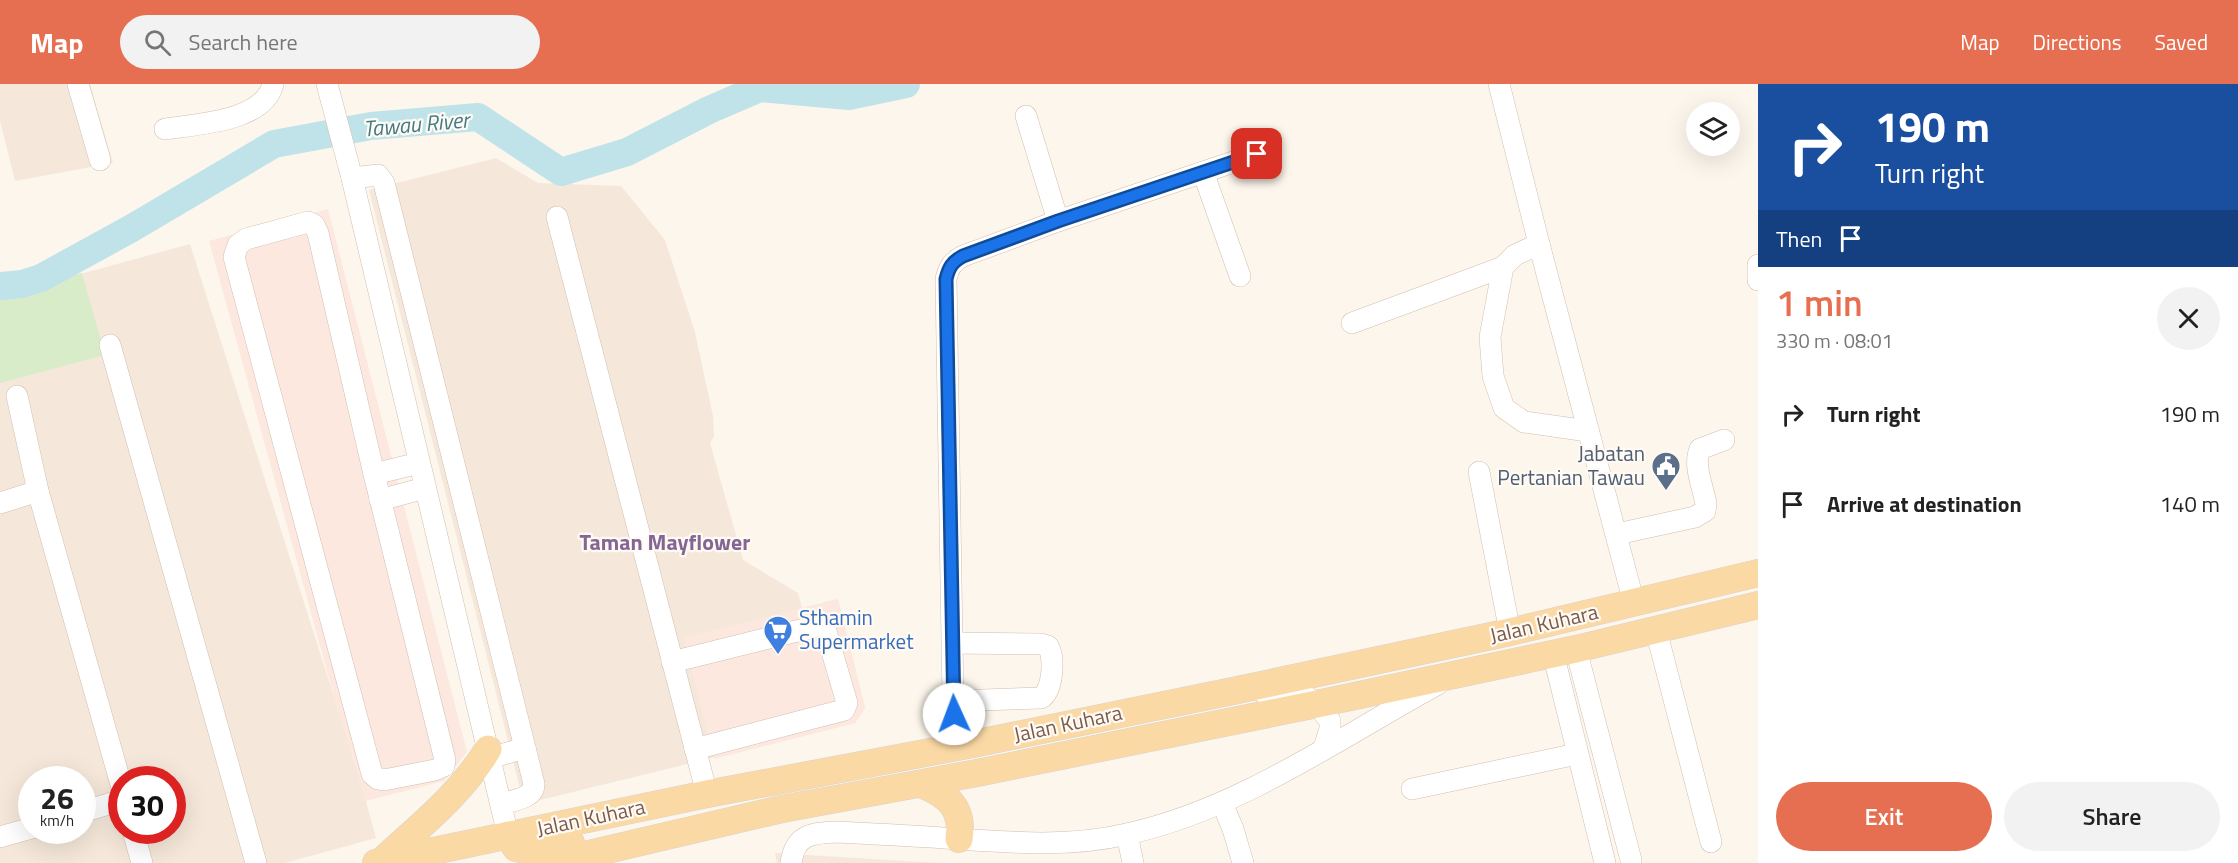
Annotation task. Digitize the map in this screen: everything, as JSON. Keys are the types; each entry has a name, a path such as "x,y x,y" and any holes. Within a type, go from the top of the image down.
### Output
{"main road":[{"name":"Jalan Kuhara","path":"379,862 707,794 973,744 1233,691 1510,632 1758,573"},
{"name":"Jalan Kuhara","path":"551,863 782,809 921,784 1455,675 1758,605"},
{"path":"379,862 424,823 489,754"},
{"path":"921,784 938,790 958,812 961,826 959,839"},
{"path":"508,835 516,848 535,852 589,842 599,851"}],"street":[{"path":"78,84 100,160"},
{"path":"165,129 237,117 260,105 271,92 273,84"},
{"path":"1499,84 1634,603"},
{"path":"329,92 352,178 508,835"},
{"path":"1026,116 1058,221"},
{"path":"973,744 963,740 958,734 955,727 953,701 946,279 949,267 963,256 1058,221 1257,154"},
{"path":"1203,172 1240,276"},
{"path":"352,178 378,175 384,183 525,748 534,790 530,795 501,804"},
{"path":"557,217 707,794"},
{"path":"308,222 314,225 318,233 374,474 445,760 444,766 435,770 384,780 372,774 234,257 238,245 246,239 308,222"},
{"path":"1352,323 1503,267 1515,255 1539,244"},
{"path":"1758,265 1758,280"},
{"path":"1503,267 1490,337 1493,376 1504,408 1524,422 1588,431"},
{"path":"110,345 256,863"},
{"path":"395,364 428,355"},
{"path":"16,396 38,491 116,766"},
{"path":"1617,534 1695,517 1705,511 1706,504 1696,462 1697,454 1700,449 1724,440"},
{"path":"374,474 419,463"},
{"path":"1479,471 1510,632"},
{"path":"380,500 425,488"},
{"path":"0,503 38,491"},
{"path":"672,662 820,624 825,628 847,703 844,710 695,748"},
{"path":"1656,630 1711,842"},
{"path":"952,644 1041,644 1048,646 1052,652 1050,689 1047,695 1041,698 953,701"},
{"path":"1564,651 1577,754 1605,863"},
{"path":"1564,651 1631,860"},
{"path":"791,863 793,850 802,838 816,833 837,832 959,839 1018,853 1063,842 1127,834 1171,822 1222,803 1258,786 1455,675"},
{"path":"1233,691 1300,692 1317,704 1329,722 1330,729 1324,748"},
{"path":"489,754 525,748"},
{"path":"1412,789 1577,754"},
{"path":"1222,803 1243,863"},
{"path":"0,837 18,832"},
{"path":"1127,834 1133,863"},
{"path":"137,844 142,863"}],"shaded area":[{"path":"0,84 90,84 113,163 15,181 0,121"},
{"path":"496,158 538,183 621,186 665,240 695,332 713,416 714,436 710,443 743,560 798,593 802,608 838,599 865,708 855,723 524,804 369,190"},
{"path":"328,209 467,752 444,781 366,801 336,704 209,241"},
{"path":"190,244 358,772 376,838 285,863 0,863 0,296"},
{"path":"838,599 865,708 855,723 714,759 684,638"},
{"path":"775,853 921,862 945,863 777,863"}],"green space":[{"path":"82,273 105,355 0,383 0,296"}],"waterway":[{"name":"Tawau River","path":"0,286 22,284 41,278 132,228 274,144 371,126 478,117 561,172 627,152 709,110 760,88 849,96 906,84"}],"place":[{"name":"Jabatan Pertanian Tawau","path":"1666,492"},
{"name":"Sthamin Supermarket","path":"778,656"}],"district":[{"name":"Taman Mayflower","path":"665,542"}],"route":[{"path":"954,714 946,279 949,267 963,256 1058,221 1257,154"}]}
